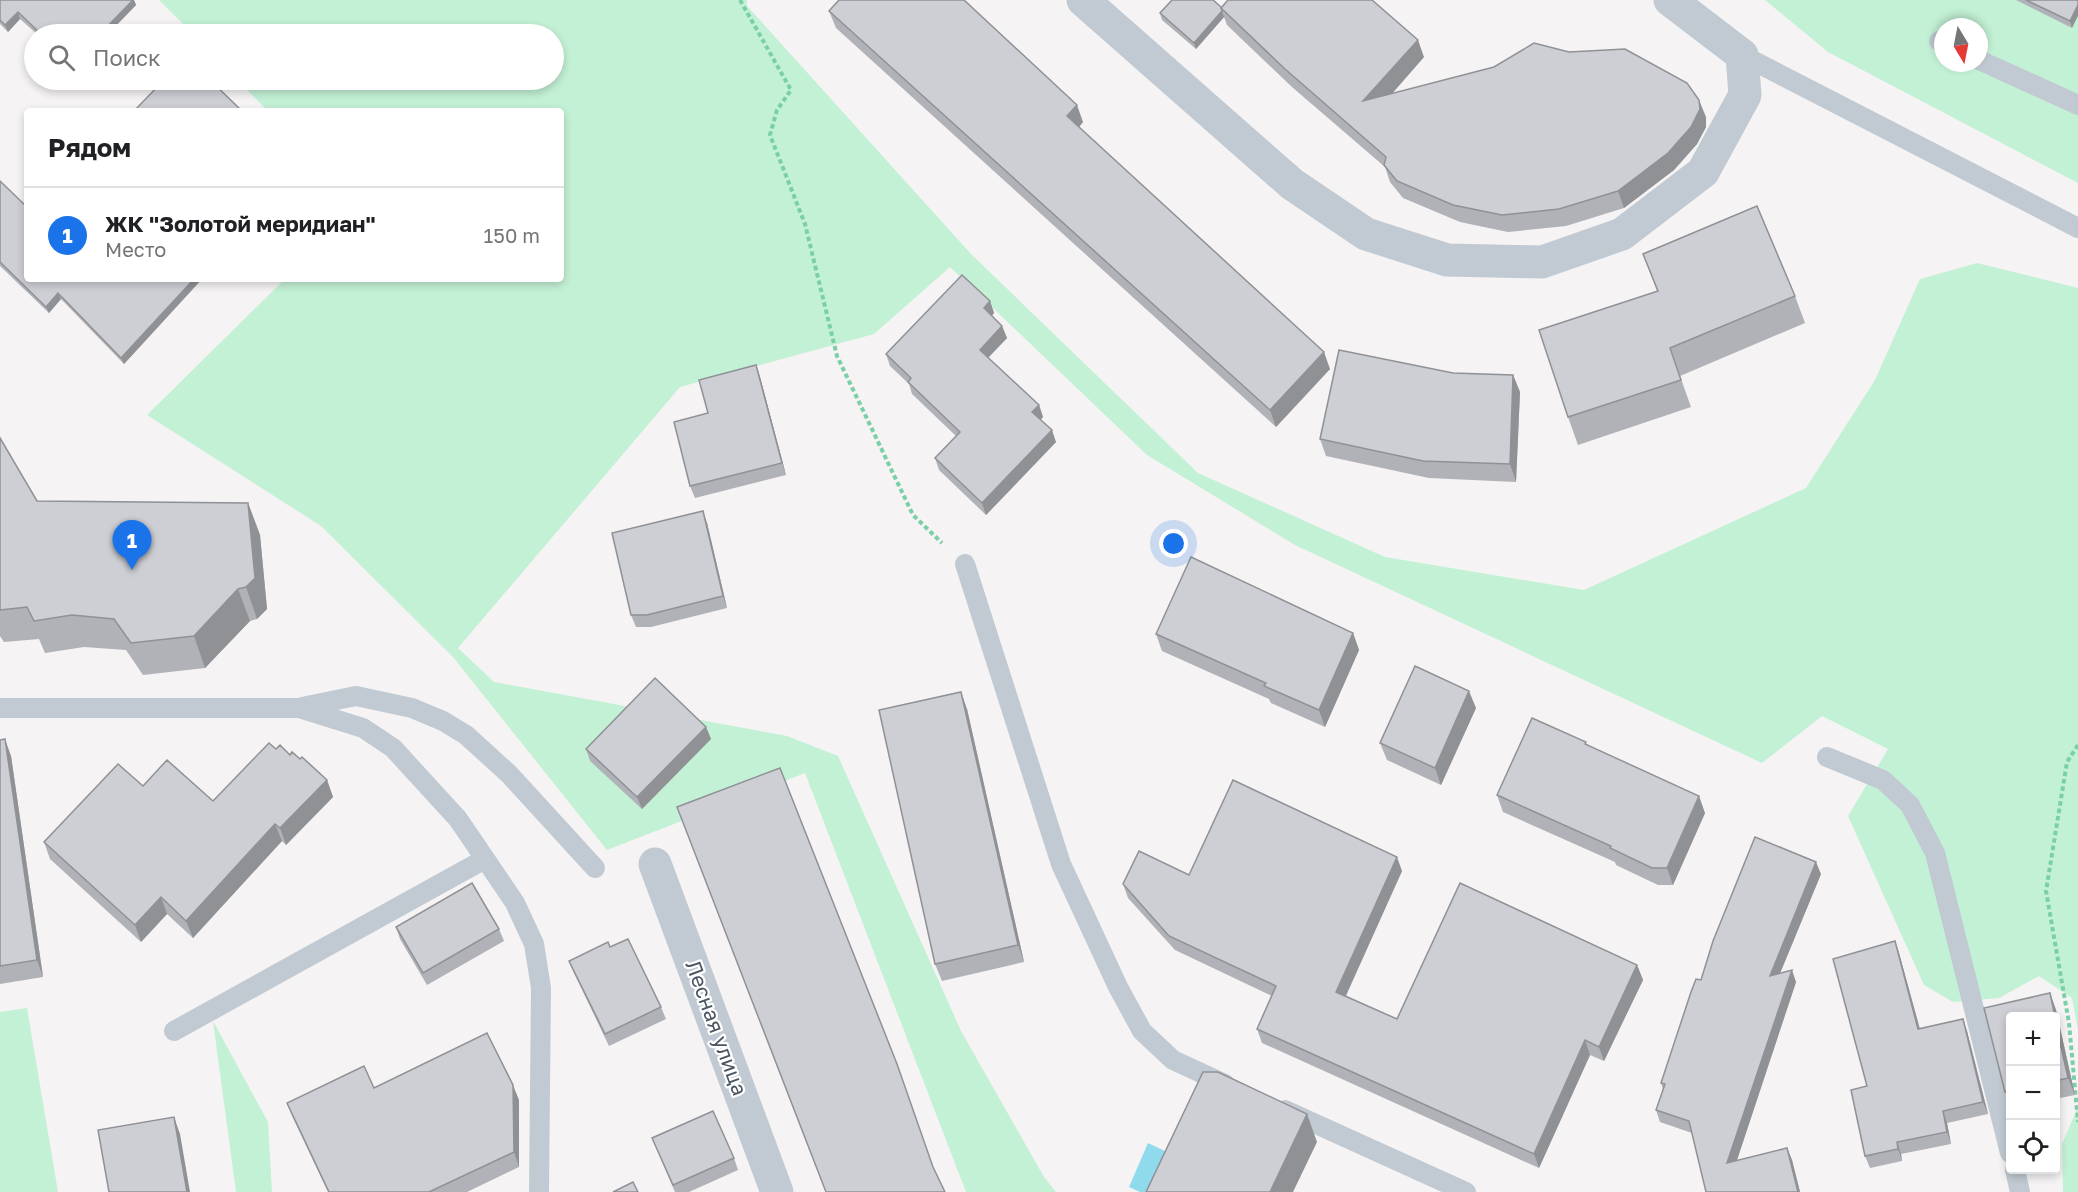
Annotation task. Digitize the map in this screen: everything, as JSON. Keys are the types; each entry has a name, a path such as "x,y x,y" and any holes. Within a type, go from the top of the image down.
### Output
{"street":[{"path":"1083,0 1292,184 1366,234 1447,261 1542,262 1622,234 1704,172 1745,95 1742,54 1670,0"},
{"name":"Лесная улица","path":"655,864 777,1192"}],"lane":[{"path":"1742,54 2078,228"},
{"path":"1988,64 2078,105"},
{"path":"965,564 1061,864 1118,987 1142,1031 1173,1060 1246,1093"},
{"path":"0,708 299,708 356,696 412,708 466,735 509,774 595,868"},
{"path":"299,708 363,728 393,748 458,819 515,903 534,944 541,988 539,1192"},
{"path":"1827,757 1883,780 1911,805 1935,853 2006,1137"},
{"path":"174,1031 485,859"},
{"path":"1267,1102 1466,1192"},
{"path":"2016,1174 2020,1192"}],"path":[{"path":"740,0 791,90 777,110 770,135 805,224 837,356 913,515 965,564"},
{"path":"2078,745 2067,762 2046,891 2069,1023 2078,1122"}],"green space":[{"path":"159,0 747,0 747,6 971,254 1198,473 1385,557 1584,590 1806,488 1875,380 1920,279 1977,263 2078,288 2078,1030 2072,998 2039,976 1999,998 1953,1002 1924,985 1848,816 1888,749 1822,716 1762,763 1295,545 1147,455 950,267 874,334 680,387 458,648 494,682 787,736 838,756 961,1031 1044,1177 1056,1192 966,1192 805,773 607,850 453,657 321,526 147,415 282,282 564,282 564,108 265,108 247,90 564,90 564,24 183,24"},
{"path":"1765,0 2078,0 2078,183 1828,52"},
{"path":"27,1008 58,1192 0,1192 0,1012"},
{"path":"213,1021 268,1122 272,1192 236,1192"},
{"path":"2078,1107 2078,1192 2063,1192 2062,1144"}],"water":[{"path":"1148,1143 1171,1154 1153,1192 1140,1192 1129,1187"}],"building":[{"path":"0,0 133,0 110,24 31,24 18,12 5,25 0,20"},
{"path":"839,0 964,0 1077,105 1067,116 1324,352 1270,410 829,11"},
{"path":"1172,0 1213,0 1222,11 1194,43 1160,13"},
{"path":"1228,0 1372,0 1418,40 1363,101 1494,67 1534,43 1569,52 1625,49 1687,83 1699,100 1700,109 1691,127 1668,153 1618,191 1559,209 1502,215 1453,205 1397,181 1384,165 1386,157 1285,69 1221,8"},
{"path":"2026,0 2078,0 2078,5 2070,21"},
{"path":"154,90 220,90 239,108 137,108"},
{"path":"0,181 24,204 24,282 191,282 121,358 58,293 46,307 0,262"},
{"path":"1757,206 1795,296 1670,348 1681,380 1568,417 1539,330 1658,291 1643,254"},
{"path":"962,275 990,301 984,308 1002,326 980,350 1039,405 1032,412 1052,430 982,503 935,458 960,432 908,382 911,378 886,354"},
{"path":"1339,350 1453,373 1513,375 1510,464 1423,461 1320,439"},
{"path":"756,365 782,463 690,486 674,422 708,413 699,380"},
{"path":"0,438 37,501 248,503 255,578 246,587 238,589 194,636 131,643 114,619 72,615 34,621 27,607 0,610"},
{"path":"703,511 723,596 647,615 631,615 612,533"},
{"path":"1191,557 1353,633 1319,710 1264,686 1266,683 1156,634"},
{"path":"1415,666 1469,691 1435,768 1380,743"},
{"path":"655,678 706,727 637,797 586,749"},
{"path":"961,692 1018,945 935,964 879,710"},
{"path":"1532,718 1699,796 1667,868 1652,868 1610,848 1611,846 1497,795"},
{"path":"5,739 37,960 0,966 0,740"},
{"path":"269,743 276,749 280,745 290,755 292,752 300,759 302,757 327,780 280,828 275,824 186,921 161,897 135,925 44,842 118,764 143,786 167,760 213,801"},
{"path":"780,768 897,1064 933,1167 945,1192 826,1192 677,807"},
{"path":"1233,780 1397,857 1336,992 1397,1019 1460,883 1637,965 1599,1047 1585,1040 1534,1154 1257,1029 1276,986 1169,936 1123,884 1139,851 1189,875"},
{"path":"1755,837 1816,862 1770,976 1792,970 1727,1163 1787,1148 1798,1192 1706,1192 1689,1121 1656,1110 1665,1084 1661,1083 1691,992 1696,979 1701,980 1713,941"},
{"path":"472,883 499,929 423,973 396,927"},
{"path":"628,939 661,1007 605,1034 569,961 608,942 610,947"},
{"path":"1895,941 1918,1029 1963,1019 1983,1102 1943,1111 1947,1132 1897,1142 1898,1149 1865,1156 1851,1090 1867,1086 1833,959"},
{"path":"2050,993 2054,1012 2006,1012 2005,1092 1984,1008"},
{"path":"487,1033 513,1085 514,1152 429,1192 329,1192 287,1103 364,1066 374,1088"},
{"path":"2060,1042 2068,1078 2060,1080"},
{"path":"1203,1072 1218,1072 1307,1114 1270,1192 1146,1192"},
{"path":"713,1111 734,1158 673,1185 652,1138"},
{"path":"174,1117 187,1192 109,1192 98,1130"},
{"path":"633,1182 638,1192 613,1192"}],"place":[{"name":"ЖК \"Золотой меридиан\"","path":"132,570"}]}
